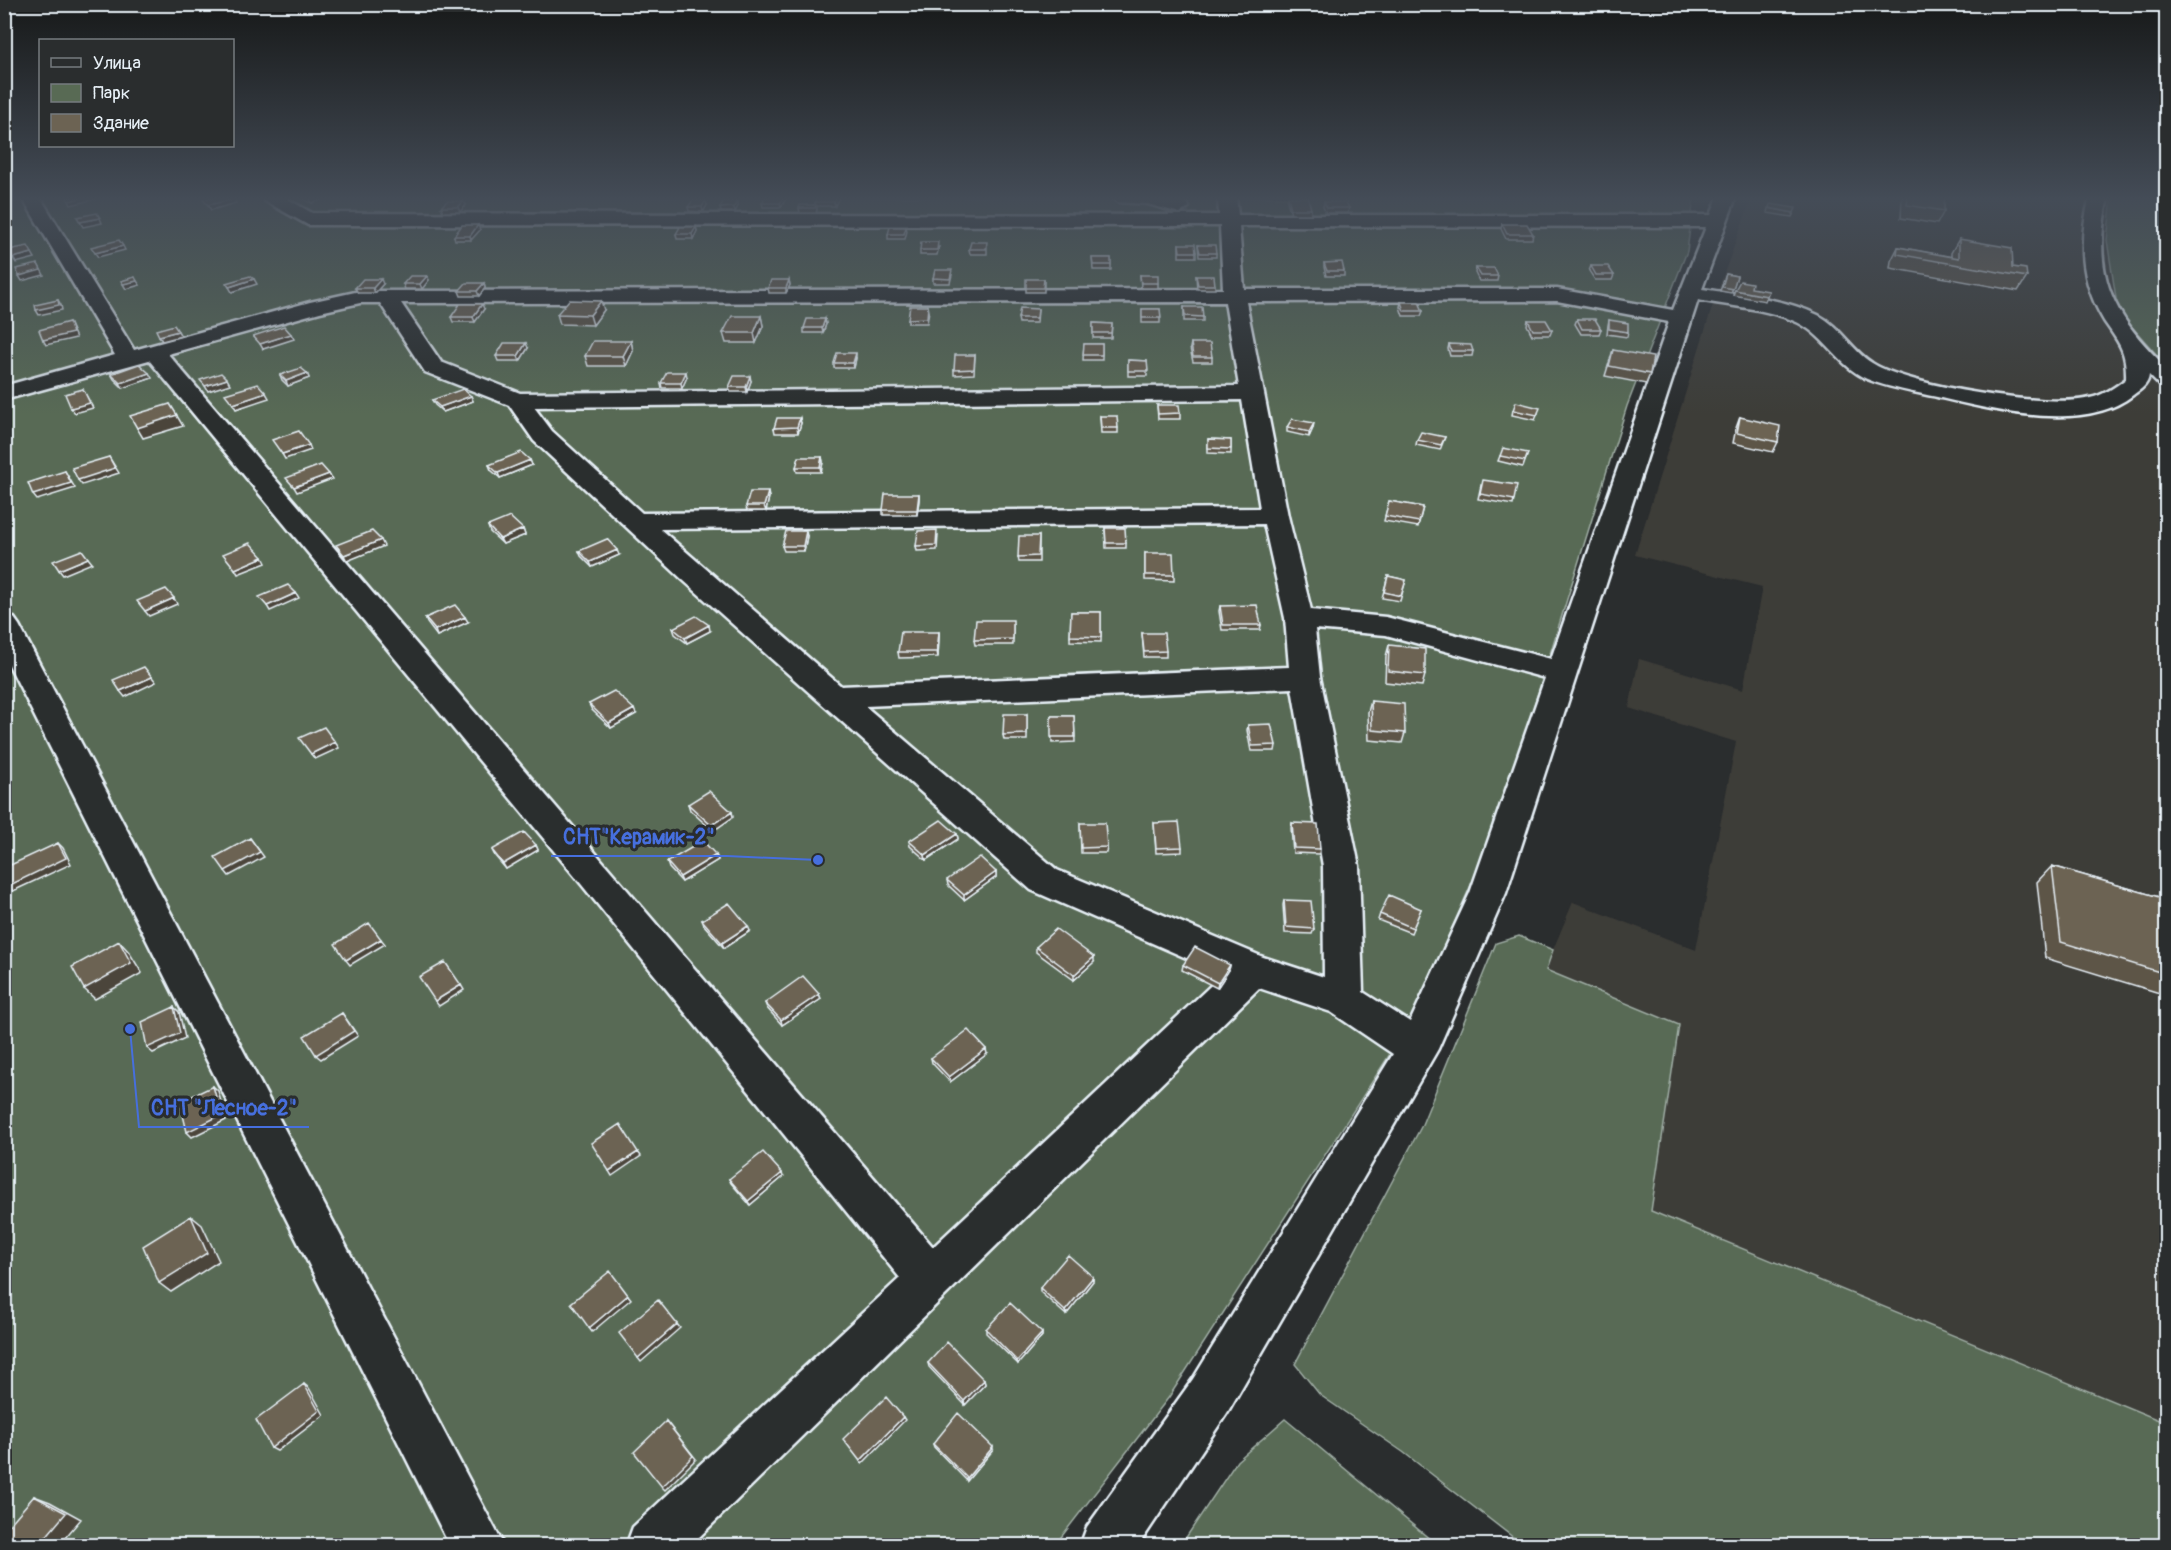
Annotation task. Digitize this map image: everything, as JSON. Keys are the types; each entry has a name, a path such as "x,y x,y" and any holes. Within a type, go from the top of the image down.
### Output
{"street":[{"path":"81,269 141,355 587,866 931,1280"},
{"path":"1232,269 1234,296 1275,516 1299,618 1305,677 1341,866 1344,1000"},
{"path":"1106,1545 1210,1396 1418,1049 1488,893 1700,269"},
{"path":"2095,269 2099,291 2106,309 2131,344 2166,379"},
{"path":"4,393 317,306 360,297 388,299 1557,295 1686,306 1770,308 1813,321 1828,330 1864,368 1896,381 2016,407 2047,410 2117,397 2137,381 2140,370 2131,344"},
{"path":"388,299 433,367 517,400 1252,393"},
{"path":"517,400 543,436 635,521 1044,880 1253,970 1344,1000 1418,1049"},
{"path":"635,521 1275,516"},
{"path":"1299,618 1386,626 1563,672"},
{"path":"4,625 478,1545"},
{"path":"834,697 1305,677"},
{"path":"652,1545 1253,970"}],"shaded area":[{"path":"1726,269 2121,269 2166,365 2166,1423 1651,1211 1679,1025 1545,969 1573,902 1696,950 1736,742 1629,708 1639,659 1743,690 1762,587 1635,555"}],"green space":[{"path":"5,269 1680,269 1627,406 1496,828 1410,1023 1169,1397 1055,1545 5,1546"},
{"path":"2112,269 2166,269 2166,365 2118,311"},
{"path":"1519,936 1553,950 1546,970 1679,1025 1651,1211 2166,1423 2166,1545 1523,1545 1403,1452 1320,1395 1295,1364 1421,1127 1496,943"},
{"path":"1285,1419 1437,1545 1181,1545 1237,1461"}],"building":[{"path":"16,269 41,270 19,276"},
{"path":"1326,269 1344,271 1327,271"},
{"path":"1477,269 1495,269 1498,276 1481,276"},
{"path":"1593,269 1610,269 1614,275 1596,275"},
{"path":"1984,269 2026,269 2027,277"},
{"path":"935,270 952,270 950,279 933,278"},
{"path":"1726,274 1737,276 1733,289 1722,287"},
{"path":"1140,275 1158,275 1158,283 1141,283"},
{"path":"250,276 254,279 229,287 226,283"},
{"path":"410,276 427,276 420,284 403,284"},
{"path":"1196,276 1214,276 1215,285 1198,285"},
{"path":"135,277 137,281 123,284 121,281"},
{"path":"363,279 381,279 373,288 355,288"},
{"path":"1026,279 1044,279 1043,288 1026,288"},
{"path":"771,280 789,280 786,288 768,288"},
{"path":"1740,281 1752,283 1751,288 1769,291 1767,296 1735,290"},
{"path":"466,283 484,283 477,291 459,291"},
{"path":"58,300 59,305 36,310 35,305"},
{"path":"569,300 601,301 590,315 557,314"},
{"path":"1401,302 1419,302 1423,311 1404,311"},
{"path":"460,304 482,304 473,317 451,317"},
{"path":"910,306 928,306 927,318 908,319"},
{"path":"1184,307 1202,307 1203,317 1185,316"},
{"path":"1020,308 1038,309 1037,318 1018,318"},
{"path":"1142,309 1160,309 1161,318 1142,318"},
{"path":"732,316 761,316 754,333 723,333"},
{"path":"807,319 825,319 822,328 804,328"},
{"path":"1577,319 1595,319 1601,329 1582,329"},
{"path":"1528,320 1546,320 1552,330 1533,330"},
{"path":"1609,320 1628,323 1628,332 1609,329"},
{"path":"69,322 73,333 43,340 39,330"},
{"path":"1093,323 1112,324 1111,333 1093,333"},
{"path":"174,325 178,331 159,336 156,330"},
{"path":"284,326 291,334 260,344 253,336"},
{"path":"593,341 631,341 623,356 585,356"},
{"path":"504,343 526,343 518,356 496,356"},
{"path":"1191,343 1210,343 1212,357 1193,357"},
{"path":"1084,344 1102,344 1102,355 1083,355"},
{"path":"1449,344 1471,345 1473,351 1451,351"},
{"path":"1613,350 1653,357 1650,374 1609,366"},
{"path":"837,353 856,353 853,363 834,363"},
{"path":"955,355 975,355 974,369 954,370"},
{"path":"1128,360 1147,361 1148,371 1128,371"},
{"path":"139,364 149,373 120,383 111,374"},
{"path":"301,368 307,373 286,381 280,375"},
{"path":"667,372 686,372 681,383 661,383"},
{"path":"221,373 227,379 205,386 200,380"},
{"path":"734,376 750,376 746,387 729,387"},
{"path":"258,384 266,393 233,404 225,394"},
{"path":"83,389 90,403 71,408 65,394"},
{"path":"463,389 471,396 440,407 432,400"},
{"path":"1516,402 1540,408 1537,415 1513,410"},
{"path":"170,404 177,415 137,428 130,416"},
{"path":"1157,405 1179,405 1180,413 1158,414"},
{"path":"1100,416 1117,416 1118,428 1101,428"},
{"path":"1740,417 1780,426 1778,442 1737,433"},
{"path":"777,418 800,418 797,427 774,428"},
{"path":"1292,419 1314,423 1309,432 1287,427"},
{"path":"299,431 309,445 282,454 272,440"},
{"path":"1421,432 1445,437 1441,445 1417,440"},
{"path":"1208,439 1231,440 1231,449 1208,448"},
{"path":"1503,448 1528,453 1525,461 1500,456"},
{"path":"521,452 530,460 498,473 489,465"},
{"path":"109,457 115,468 78,480 72,468"},
{"path":"799,457 822,457 820,467 796,467"},
{"path":"321,465 329,474 294,487 286,478"},
{"path":"65,471 71,483 33,495 28,483"},
{"path":"1483,480 1517,485 1514,500 1480,494"},
{"path":"750,492 768,492 764,506 746,506"},
{"path":"885,494 919,494 917,510 883,510"},
{"path":"1389,501 1423,507 1419,522 1385,516"},
{"path":"510,517 523,529 500,539 488,526"},
{"path":"1105,528 1125,528 1126,543 1106,543"},
{"path":"937,530 936,545 916,546 918,531"},
{"path":"372,531 381,540 344,555 336,545"},
{"path":"786,531 806,531 803,546 782,546"},
{"path":"1019,536 1039,536 1038,556 1018,557"},
{"path":"607,539 617,550 590,562 579,551"},
{"path":"250,543 263,557 235,569 223,554"},
{"path":"82,550 88,558 59,570 53,561"},
{"path":"1145,553 1173,553 1174,575 1145,575"},
{"path":"1388,576 1406,580 1401,596 1384,592"},
{"path":"288,585 296,593 267,606 259,597"},
{"path":"166,589 174,598 145,611 137,601"},
{"path":"455,605 465,617 435,630 425,618"},
{"path":"1257,605 1261,625 1223,625 1220,606"},
{"path":"1071,612 1101,612 1101,637 1070,636"},
{"path":"696,616 709,625 685,638 673,628"},
{"path":"976,620 1013,620 1013,639 974,640"},
{"path":"901,632 939,632 937,652 898,652"},
{"path":"1142,633 1164,633 1166,651 1144,652"},
{"path":"1389,645 1425,649 1425,675 1388,671"},
{"path":"144,667 152,677 120,691 113,680"},
{"path":"614,691 634,709 609,723 589,704"},
{"path":"1371,701 1404,704 1405,733 1372,730"},
{"path":"1004,714 1027,714 1027,734 1003,735"},
{"path":"1051,716 1074,716 1075,737 1051,737"},
{"path":"1271,724 1276,745 1252,746 1248,725"},
{"path":"324,727 335,742 311,754 299,738"},
{"path":"709,791 732,812 711,825 688,804"},
{"path":"941,820 957,834 925,855 909,841"},
{"path":"1179,822 1182,847 1156,848 1154,823"},
{"path":"1080,823 1105,823 1107,847 1081,848"},
{"path":"1292,823 1318,824 1320,849 1294,848"},
{"path":"524,832 536,845 503,864 492,850"},
{"path":"250,838 260,852 225,871 215,857"},
{"path":"703,841 716,855 680,877 667,862"},
{"path":"58,843 66,858 8,886 4,879 4,868"},
{"path":"980,857 996,872 964,895 947,880"},
{"path":"2052,866 2166,899 2166,974 2061,942"},
{"path":"1389,895 1421,909 1413,928 1380,914"},
{"path":"1284,900 1311,901 1314,929 1286,927"},
{"path":"729,903 748,926 722,943 702,920"},
{"path":"369,923 381,939 346,960 335,944"},
{"path":"1056,929 1094,957 1074,975 1036,947"},
{"path":"119,941 131,963 84,989 72,967"},
{"path":"1195,947 1230,965 1218,983 1183,965"},
{"path":"445,962 461,985 435,1001 419,977"},
{"path":"803,976 819,994 781,1020 765,1003"},
{"path":"174,1007 180,1033 147,1048 142,1022"},
{"path":"342,1013 354,1031 316,1055 304,1036"},
{"path":"968,1030 986,1049 949,1077 931,1058"},
{"path":"213,1086 221,1115 187,1132 180,1102"},
{"path":"620,1124 638,1152 609,1171 591,1143"},
{"path":"763,1152 782,1173 748,1201 729,1179"},
{"path":"191,1216 207,1253 159,1283 143,1246"},
{"path":"1068,1255 1093,1277 1065,1311 1040,1288"},
{"path":"610,1271 628,1295 589,1328 571,1303"},
{"path":"658,1300 677,1324 638,1358 619,1333"},
{"path":"1010,1303 1042,1333 1017,1361 986,1329"},
{"path":"947,1342 984,1380 964,1401 928,1363"},
{"path":"304,1384 319,1411 271,1448 256,1420"},
{"path":"886,1397 903,1417 860,1461 843,1439"},
{"path":"958,1413 993,1447 967,1478 933,1444"},
{"path":"666,1421 693,1456 662,1487 634,1452"},
{"path":"34,1496 66,1513 39,1545 4,1545 4,1531"}],"place":[{"name":"СНТ\"Керамик-2\"","path":"818,860"},
{"name":"СНТ \"Лесное-2\"","path":"130,1029"}]}
